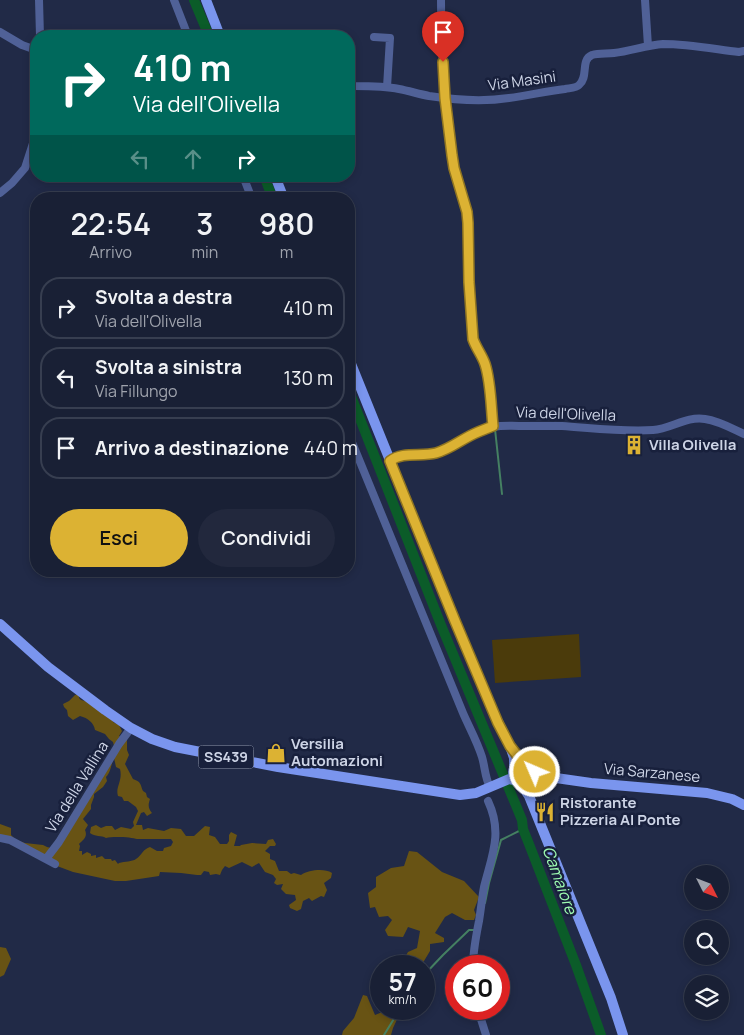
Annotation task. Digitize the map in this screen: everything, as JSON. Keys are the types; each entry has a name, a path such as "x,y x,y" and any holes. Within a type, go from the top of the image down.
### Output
{"main road":[{"path":"206,0 218,30"},
{"path":"355,374 455,621 495,716 510,746 519,778 529,796 611,998 623,1035"},
{"name":"SS439","path":"0,624 48,668 131,728 152,739 175,747 278,767 453,794 473,794 519,778"},
{"name":"Via Sarzanese","path":"510,746 517,755 530,765 556,778"},
{"path":"521,762 530,765 535,772 519,778 521,762"},
{"name":"Via Sarzanese","path":"519,778 556,778 610,785 707,793 732,799 744,805"}],"street":[{"path":"39,0 40,30"},
{"path":"174,0 186,30"},
{"path":"441,0 445,98 454,168 467,212 473,339 485,363 493,426"},
{"path":"645,0 648,46"},
{"path":"0,32 30,48"},
{"path":"374,36 390,38 387,87"},
{"name":"Via Masini","path":"355,86 387,87 445,98 495,100 576,87 583,81 585,63 589,56 601,53 614,53 664,44 744,51"},
{"path":"0,193 25,168 30,153"},
{"name":"Via dell'Olivella","path":"390,461 400,456 435,453 493,426 560,426 655,430 681,422 704,419 724,424 744,434"},
{"path":"355,450 482,758 488,788 488,801 493,813 496,831 492,860 484,887 473,955"},
{"name":"Via della Vallina","path":"46,859 59,842 119,744 131,728"},
{"path":"0,838 10,840 55,864"},
{"path":"482,1020 486,1035"}],"shaded area":[{"path":"579,634 581,677 495,683 492,640"},
{"path":"79,694 81,700 89,702 103,711 103,715 114,719 113,722 119,725 122,731 119,736 127,740 129,755 125,764 133,779 139,783 150,799 149,806 152,813 147,816 144,812 141,813 136,825 142,825 143,830 148,828 164,831 171,828 181,829 186,836 194,836 205,826 210,827 209,835 215,837 220,844 227,844 231,832 237,835 234,846 252,843 266,844 268,840 273,839 276,844 275,846 270,846 265,851 270,854 270,859 275,861 279,871 301,875 316,870 325,870 332,873 331,878 324,883 327,890 324,897 321,896 312,901 309,898 303,901 301,909 297,911 290,908 289,905 296,900 295,895 286,894 281,889 283,884 277,885 274,883 276,879 273,875 265,872 259,863 252,867 242,862 229,868 225,866 220,875 210,875 209,872 204,871 201,875 160,872 159,876 115,881 73,872 49,863 9,841 0,840 0,824 11,828 11,835 16,840 51,848 114,746 113,742 105,734 95,730 88,719 80,716 73,720 68,716 63,704","holes":["114,758 116,767 120,769 121,773 117,790 118,796 122,797 124,801 128,801 138,811 133,822 134,826 131,829 121,827 115,830 112,826 101,828 96,825 91,827 90,833 106,838 171,839 173,842 171,846 164,848 163,851 157,851 150,847 134,860 118,864 115,860 105,859 102,856 96,858 96,855 91,856 87,852 82,855 82,851 79,851 79,844 85,836 85,830 88,825 83,819 91,809 94,794 107,781 106,777"]},
{"path":"409,851 417,852 442,872 464,881 479,897 474,910 476,915 474,920 465,920 452,913 445,917 435,933 444,938 444,942 430,944 428,955 406,955 408,952 417,948 420,931 408,927 403,937 388,936 385,930 392,920 388,916 379,917 375,907 370,908 368,893 376,887 376,877 391,868 404,866"},
{"path":"0,947 6,948 11,959 4,975 0,977"},
{"path":"363,995 367,996 370,1003 370,1020 397,1020 391,1035 342,1035 354,1018"}],"waterway":[{"path":"194,0 206,30"},
{"path":"266,182 270,192"},
{"name":"Camaiore","path":"355,406 441,625 522,820 523,829 601,1035"},
{"path":"495,429 502,494"},
{"path":"485,903 501,840 523,829"},
{"path":"435,963 469,930 475,930"},
{"path":"384,1035 393,1020"}],"place":[{"name":"Villa Olivella","path":"634,445"},
{"name":"Versilia Automazioni","path":"276,753"},
{"name":"Ristorante Pizzeria Al Ponte","path":"545,812"}],"route":[{"path":"443,62 445,98 454,168 467,212 473,339 485,363 488,375 493,426 435,453 400,456 390,461 498,723 510,746 517,755 531,765 535,772"}]}
